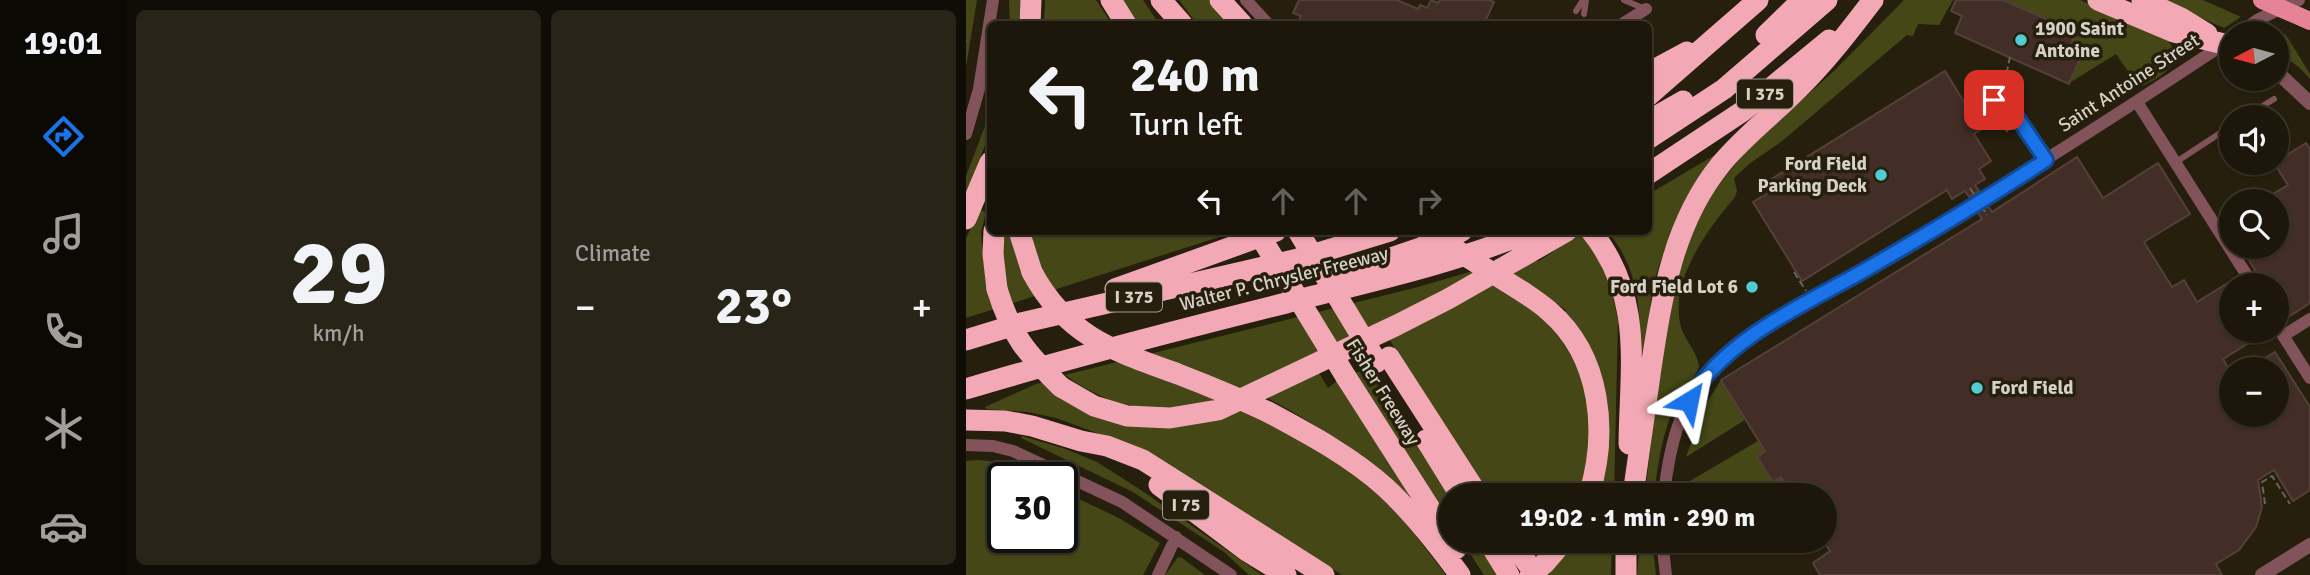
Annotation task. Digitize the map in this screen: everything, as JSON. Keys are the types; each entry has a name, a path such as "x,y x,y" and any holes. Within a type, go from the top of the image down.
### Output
{"highway":[{"path":"1030,21 1031,0"},
{"path":"1036,21 1037,0"},
{"path":"1111,0 1124,21"},
{"path":"1220,0 1238,21"},
{"path":"1652,93 1758,0"},
{"path":"1652,136 1724,89 1788,24 1802,0"},
{"path":"1652,118 1722,74 1788,24 1826,0"},
{"path":"1632,483 1661,305 1670,263 1683,227 1720,165 1746,136 1828,59 1872,0"},
{"name":"I 375","path":"1652,171 1765,94 1872,0"},
{"path":"2098,0 2174,32 2219,39"},
{"path":"2142,0 2219,36"},
{"path":"1652,71 1722,33"},
{"path":"966,219 987,170"},
{"path":"994,235 993,254 998,289 1008,323 1037,363 1061,387 1094,406 1127,416 1170,418 1218,410 1448,299 1560,235"},
{"path":"1020,235 1032,272 1052,304 1071,323 1092,339 1128,356 1268,412 1350,460 1386,488 1439,546 1460,575"},
{"name":"Fisher Freeway","path":"1259,235 1346,377 1473,575"},
{"path":"1021,323 1265,235"},
{"name":"Fisher Freeway","path":"1302,235 1383,360 1453,483"},
{"name":"Walter P. Chrysler Freeway","path":"966,340 1021,323 1286,262 1377,235"},
{"path":"1432,235 1523,292 1551,313 1573,340 1590,374 1598,404 1601,436 1593,483"},
{"path":"1164,333 1373,265 1452,235"},
{"name":"Walter P. Chrysler Freeway","path":"966,389 1068,358 1369,282 1464,255 1520,235"},
{"path":"1597,238 1622,284 1629,312 1630,483"},
{"path":"1383,360 1470,483"},
{"name":"I 75","path":"966,420 1005,421 1081,441 1146,475 1247,551 1286,575"},
{"path":"1081,441 1107,446 1143,460 1324,575"},
{"path":"1495,553 1509,575"},
{"path":"1518,553 1531,571 1545,563 1554,553"},
{"path":"1626,553 1626,575"}],"main road":[{"path":"2262,0 2310,21"}],"street":[{"path":"990,21 993,0"},
{"path":"1246,0 1265,21"},
{"name":"Saint Antoine Street","path":"2256,21 2299,0"},
{"path":"1627,21 1646,9"},
{"path":"966,134 979,89 987,45"},
{"name":"Saint Antoine Street","path":"1666,483 1676,430 1696,387 1729,352 1750,336 2046,160 2219,49"},
{"path":"2289,82 2310,103"},
{"path":"2137,102 2245,273"},
{"path":"2289,327 2310,319"},
{"path":"2288,343 2310,378"},
{"path":"967,445 993,446 1024,455 1135,509 1231,575"},
{"path":"1158,575 1176,537"},
{"path":"2262,575 2310,545"},
{"path":"1663,553 1666,575"}],"lane":[{"path":"1576,11 1585,0"},
{"path":"1584,14 1585,0"},
{"path":"1624,0 1646,9"},
{"path":"2264,105 2274,99"},
{"path":"1972,114 1994,100 2010,107 2046,160"},
{"path":"2176,162 2219,134"}],"path":[{"path":"2001,102 2010,57"},
{"path":"1970,188 1987,215"},
{"path":"1794,272 1812,301"},
{"path":"2265,505 2262,482 2271,474 2290,504"}],"green space":[{"path":"966,0 977,0 966,67"},
{"path":"1009,0 1021,0 1019,21 1010,21"},
{"path":"1045,0 1096,0 1110,21 1044,21"},
{"path":"1123,0 1143,0 1157,21 1136,21"},
{"path":"1179,0 1209,0 1228,21 1195,21"},
{"path":"1904,0 1953,0 1939,25 1918,24 1913,36 1907,35 1781,142 1734,178 1737,191 1735,197 1703,239 1686,272 1681,289 1680,323 1699,367 1671,415 1656,483 1646,483 1658,382 1678,267 1699,217 1716,187 1751,146 1834,71"},
{"path":"2005,0 2080,0 2167,39 2175,51 2172,64 2165,73 2143,86 2136,83 2116,54 2071,82 2083,52 2071,47 2076,32"},
{"path":"2160,0 2203,0 2241,17 2235,21 2219,21 2219,26"},
{"path":"2289,40 2310,74 2310,79 2289,60"},
{"path":"987,121 987,140 966,195 966,176"},
{"path":"1713,156 1715,159 1677,224 1662,257 1652,294 1639,383 1638,303 1628,265 1610,235 1652,235 1652,192"},
{"path":"980,210 986,212 981,233 986,282 1001,235 1226,235 966,318 966,238"},
{"path":"1578,235 1583,235 1593,248 1609,279 1618,320 1614,483 1601,483 1608,444 1563,316 1566,310 1511,273 1533,261 1539,261"},
{"path":"1473,271 1480,274 1223,400 1160,409 1141,407 1104,397 1065,375 1418,287"},
{"path":"1491,282 1524,300 1553,329 1583,382 1592,422 1592,442 1583,483 1482,483 1389,339"},
{"path":"1369,367 1441,483 1438,483 1438,504 1353,374"},
{"path":"1319,373 1328,388 1337,381 1410,493 1406,496 1340,442 1267,398"},
{"path":"1721,380 1745,420 1686,457 1704,407"},
{"path":"1045,382 1095,414 1243,408 1348,468 1394,508 1446,575 1342,575 1143,450 1056,418 985,407"},
{"path":"1022,436 1066,449 1097,462 1262,575 1249,575 1224,552 1133,492 1078,465 1078,462 1071,462 1021,438"},
{"path":"1758,441 1765,451 1757,457 1772,482 1781,477 1785,483 1687,483"},
{"path":"966,461 996,462 987,462 987,553 1078,553 1078,499 1117,517 1160,543 1143,575 966,575"},
{"path":"1470,553 1483,553 1497,575 1484,575"},
{"path":"1531,553 1541,553 1536,559"},
{"path":"1564,553 1612,553 1611,575 1546,573"},
{"path":"1639,553 1653,553 1656,575 1637,575"},
{"path":"1178,557 1182,558 1205,575 1165,575"}],"building":[{"path":"1299,0 1397,0 1418,9 1420,5 1427,8 1431,0 1438,3 1440,0 1494,2 1485,21 1298,21 1301,16 1293,13"},
{"name":"1900 Saint Antoine","path":"1956,0 2003,0 2076,32 2070,46 2083,52 2069,84 1955,33 1962,16 1951,11"},
{"name":"Ford Field Parking Deck","path":"1945,71 1969,110 1968,117 1975,119 1982,129 1974,134 1991,161 1979,169 1985,179 1975,185 1979,191 1969,197 1965,191 1952,199 1947,190 1802,281 1753,202 1776,188 1770,180"},
{"path":"2306,143 2310,149 2310,303 2289,316 2289,273 2257,273 2248,259 2289,259 2289,189 2281,189 2288,185 2282,175 2289,175 2289,154"},
{"name":"Ford Field","path":"2077,157 2103,198 2158,163 2190,214 2144,242 2172,287 2184,280 2197,302 2219,288 2219,343 2249,343 2226,357 2219,357 2219,427 2289,427 2289,374 2310,407 2310,490 2293,501 2274,470 2258,480 2262,507 2256,527 2239,550 2216,564 2222,575 1820,575 1813,563 1827,553 1837,553 1837,483 1785,483 1781,477 1773,482 1757,457 1765,451 1721,380 1982,219 1978,212 1988,206 1992,212"}],"place":[{"name":"1900 Saint Antoine","path":"2021,40"},
{"name":"Ford Field Parking Deck","path":"1881,175"},
{"name":"Ford Field Lot 6","path":"1752,287"},
{"name":"Ford Field","path":"1977,388"}],"route":[{"path":"1689,401 1696,387 1711,369 1750,336 1874,265 2046,160 2010,107 1994,100"}]}
